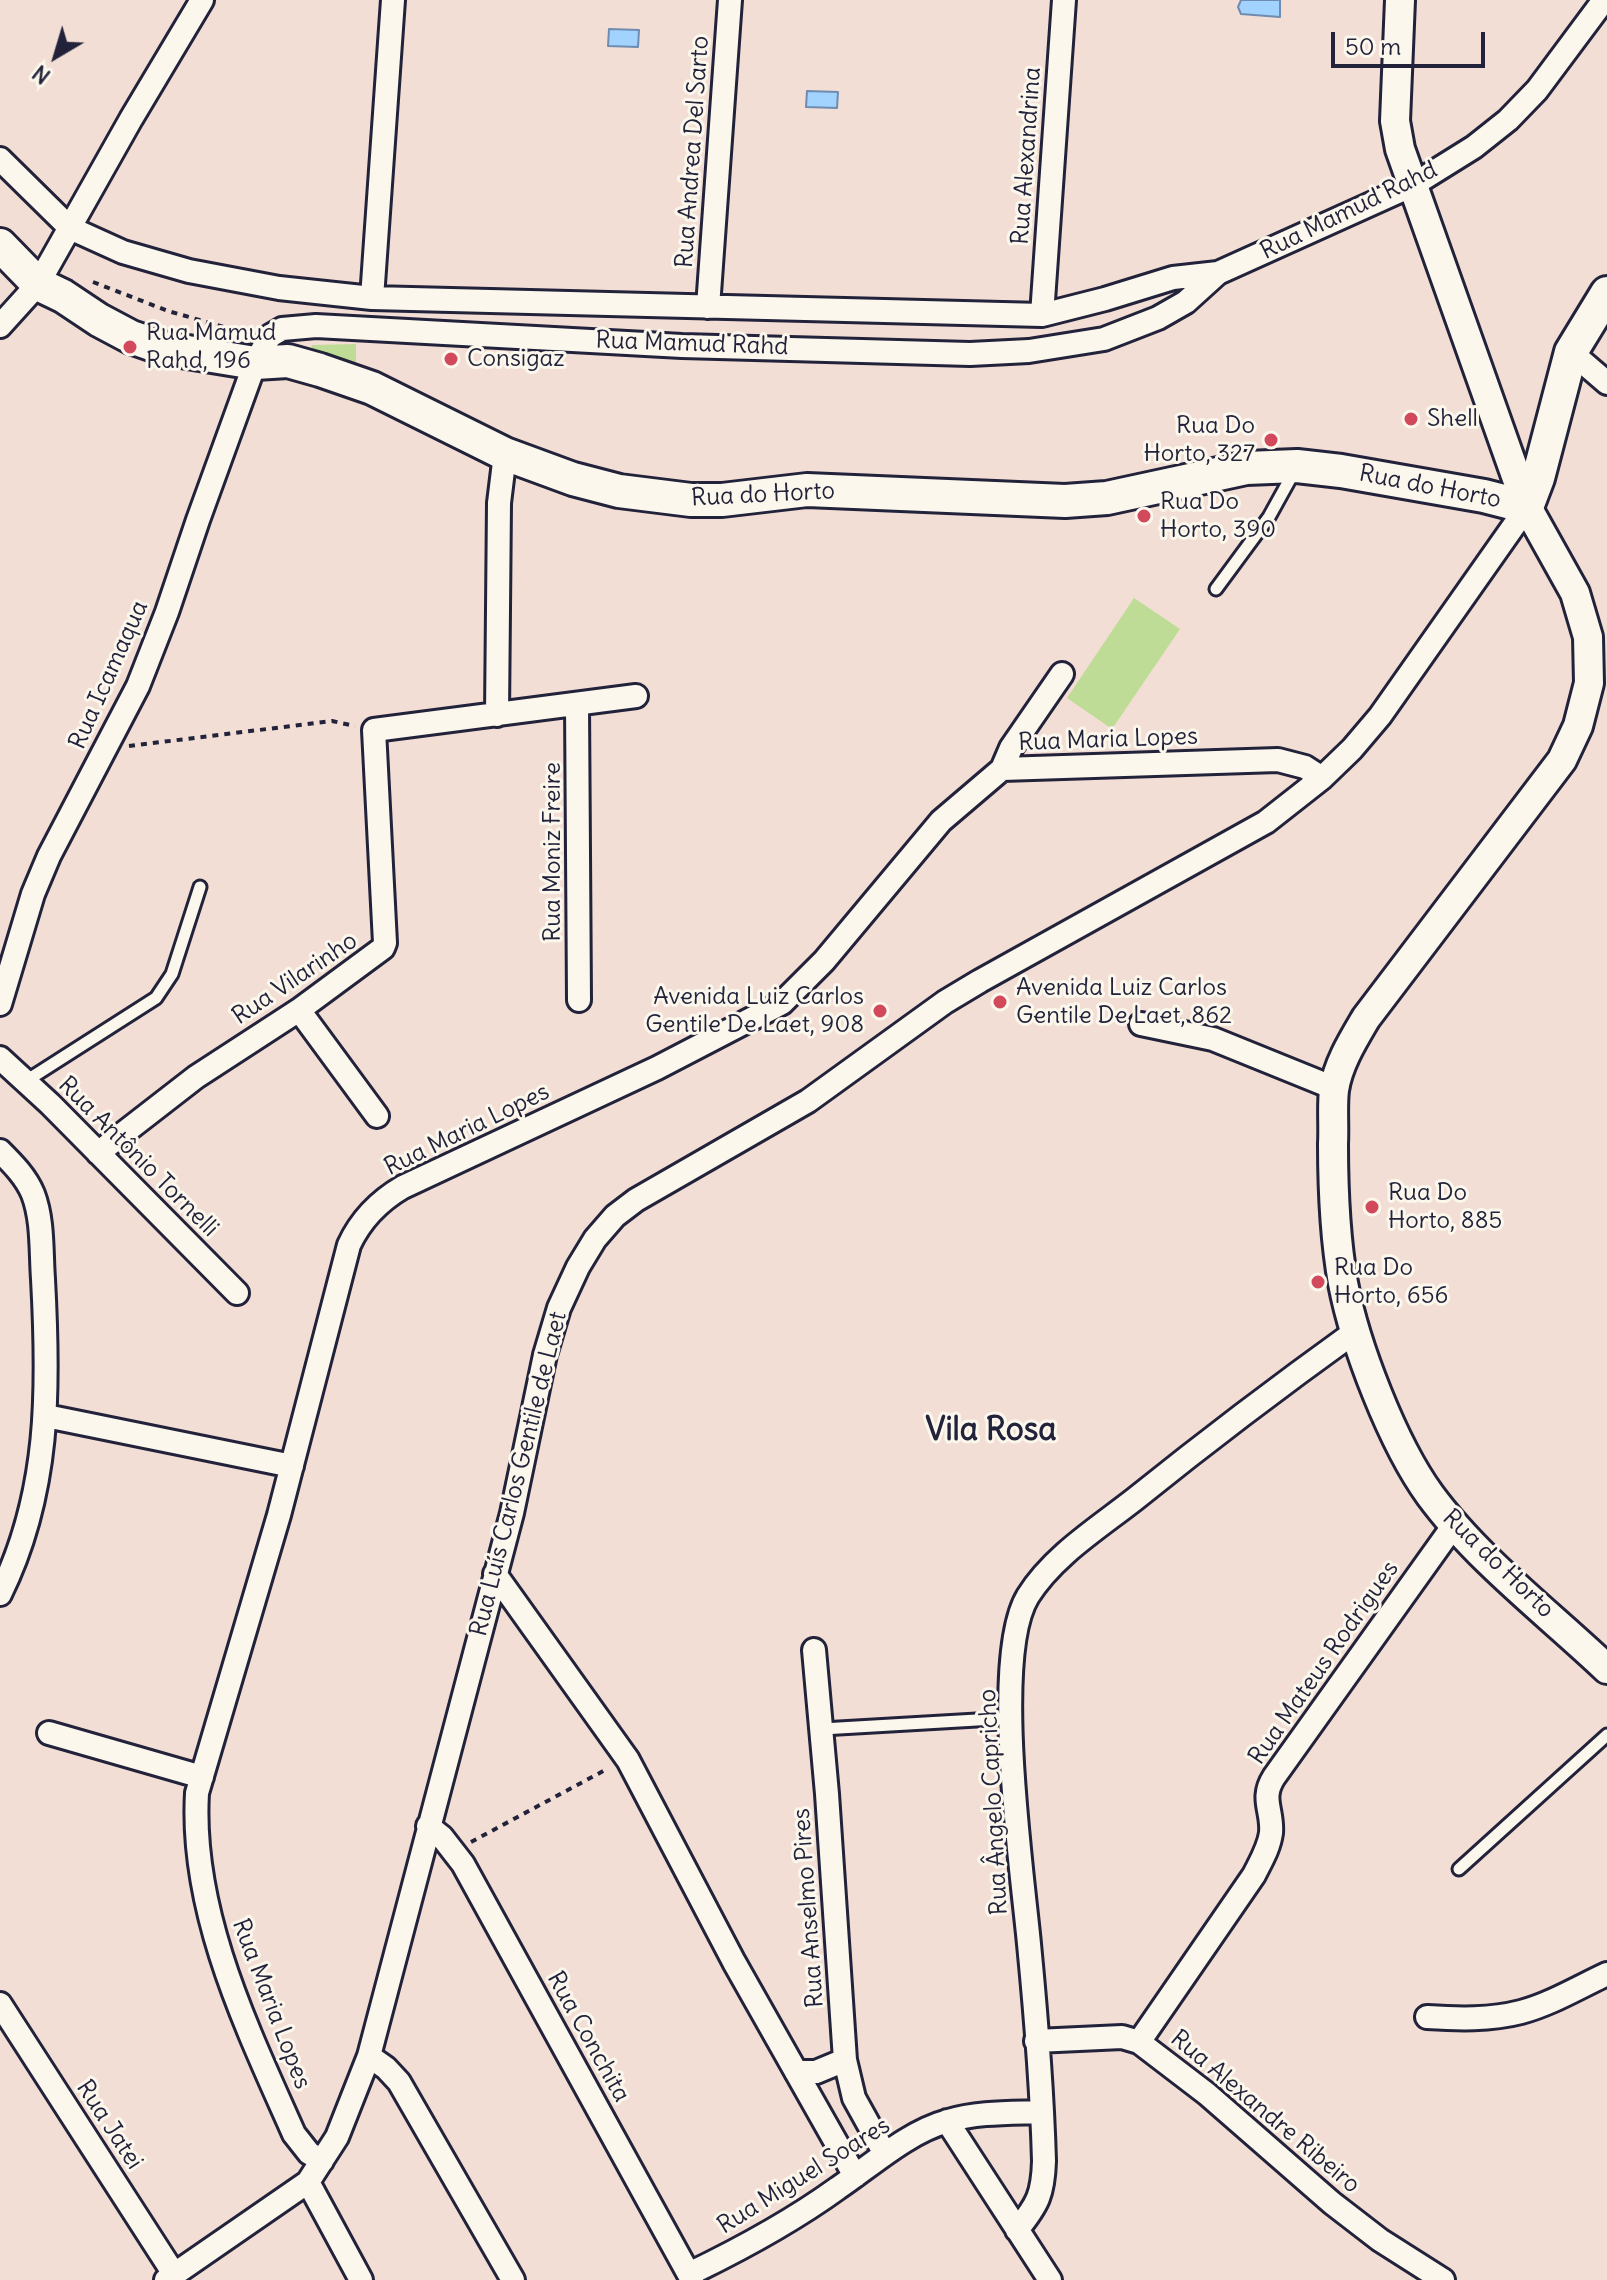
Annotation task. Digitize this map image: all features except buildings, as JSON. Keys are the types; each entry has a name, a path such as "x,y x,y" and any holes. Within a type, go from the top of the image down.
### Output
{"main road":[{"path":"0,245 38,284 131,337 163,348 255,363"},
{"name":"Rua Luís Carlos Gentile de Laet","path":"1527,507 1538,478 1571,352 1607,293"},
{"name":"Rua do Horto","path":"255,363 288,361 372,388 505,454 573,479 619,491 691,500 722,500 807,490 1015,501 1093,499 1175,485 1246,468 1297,466 1472,493 1527,507"}],"street":[{"path":"0,326 38,284 202,0"},
{"path":"372,298 393,0"},
{"name":"Rua Andrea Del Sarto","path":"708,307 730,0"},
{"name":"Rua Alexandrina","path":"1042,315 1064,0"},
{"path":"1400,0 1395,121 1400,149 1527,507"},
{"name":"Rua Mamud Rahd","path":"255,363 270,336 282,329 316,326 682,346 970,354 1029,351 1104,339 1158,318 1186,302 1218,273 1413,185 1474,147 1508,120 1537,90 1604,0"},
{"name":"Rua Mamud Rahd","path":"0,159 70,228 123,252 189,271 279,288 372,298 1042,315 1173,278 1218,273"},
{"path":"1571,352 1607,383"},
{"name":"Rua Icamaqua","path":"0,1004 43,868 138,686 255,363"},
{"path":"497,715 499,503 505,454"},
{"name":"Rua Luís Carlos Gentile de Laet","path":"170,2277 308,2182 337,2137 369,2056 512,1513 545,1355 559,1308 584,1258 615,1216 649,1192 808,1101 945,1002 1266,822 1322,778 1380,716 1490,564 1527,507"},
{"name":"Rua do Horto","path":"1527,507 1575,593 1588,637 1589,683 1578,726 1562,760 1366,1018 1347,1051 1334,1088 1333,1163 1337,1241 1343,1285 1356,1331 1389,1421 1428,1493 1454,1525 1607,1669"},
{"path":"1002,769 1011,748 1062,674"},
{"path":"374,730 636,696"},
{"name":"Rua Moniz Freire","path":"577,704 579,1000"},
{"name":"Rua Vilarinho","path":"98,1153 196,1077 379,953 385,943 374,730"},
{"name":"Rua Maria Lopes","path":"322,2161 309,2153 294,2134 244,2017 218,1942 195,1835 197,1793 292,1466 349,1245 356,1230 384,1198 657,1068 782,1003 824,961 941,821 1002,769 1278,760 1305,767 1322,778"},
{"path":"299,1010 377,1116"},
{"path":"1141,1024 1213,1039 1334,1088"},
{"name":"Rua Antônio Tornelli","path":"0,1058 237,1293"},
{"path":"0,1151 26,1181 39,1219 46,1416 26,1533 0,1594"},
{"name":"Rua Ângelo Capricho","path":"1017,2230 1038,2204 1044,2161 1011,1718 1016,1629 1020,1611 1047,1572 1077,1544 1253,1404 1356,1331"},
{"path":"46,1416 292,1466"},
{"name":"Rua Mateus Rodrigues","path":"1139,2042 1254,1875 1265,1854 1271,1822 1266,1793 1274,1777 1454,1525"},
{"path":"495,1574 628,1760 855,2176"},
{"name":"Rua Anselmo Pires","path":"814,1650 845,2060 854,2098 885,2154"},
{"path":"49,1733 202,1777"},
{"name":"Rua Conchita","path":"428,1826 454,1852 502,1934 690,2277"},
{"path":"1427,2017 1465,2019 1519,2013 1607,1974"},
{"name":"Rua Jatei","path":"0,2004 170,2277"},
{"name":"Rua Alexandre Ribeiro","path":"1036,2041 1122,2037 1139,2042 1207,2094 1332,2203 1380,2240 1443,2280"},
{"path":"369,2056 399,2082 513,2280"},
{"path":"796,2072 816,2072 845,2060"},
{"name":"Rua Miguel Soares","path":"690,2277 750,2245 885,2154 947,2121 1040,2112"},
{"path":"947,2121 1050,2280"},
{"path":"308,2182 361,2280"}],"lane":[{"path":"1216,589 1269,517 1297,466"},
{"path":"26,1081 156,998 172,974 200,887"},
{"path":"822,1729 1011,1718"},
{"path":"1459,1869 1607,1735"}],"path":[{"path":"93,282 168,311 245,333"},
{"path":"107,749 332,721 374,730"},
{"path":"454,1852 628,1760"}],"green space":[{"path":"356,344 356,362 353,364 311,349 312,345"},
{"path":"1134,598 1180,629 1112,729 1067,698"}],"water":[{"path":"1241,0 1280,0 1280,17 1241,14 1238,7"},
{"path":"609,29 639,30 638,47 608,46"},
{"path":"807,91 838,92 837,108 806,107"}],"place":[{"name":"Rua Mamud Rahd, 196","path":"130,347"},
{"name":"Consigaz","path":"451,359"},
{"name":"Shell","path":"1411,419"},
{"name":"Rua Do Horto, 327","path":"1271,440"},
{"name":"Rua Do Horto, 390","path":"1144,516"},
{"name":"Avenida Luiz Carlos Gentile De Laet, 862","path":"1000,1002"},
{"name":"Avenida Luiz Carlos Gentile De Laet, 908","path":"880,1011"},
{"name":"Rua Do Horto, 885","path":"1372,1207"},
{"name":"Rua Do Horto, 656","path":"1318,1282"}],"district":[{"name":"Vila Rosa","path":"991,1431"}]}
